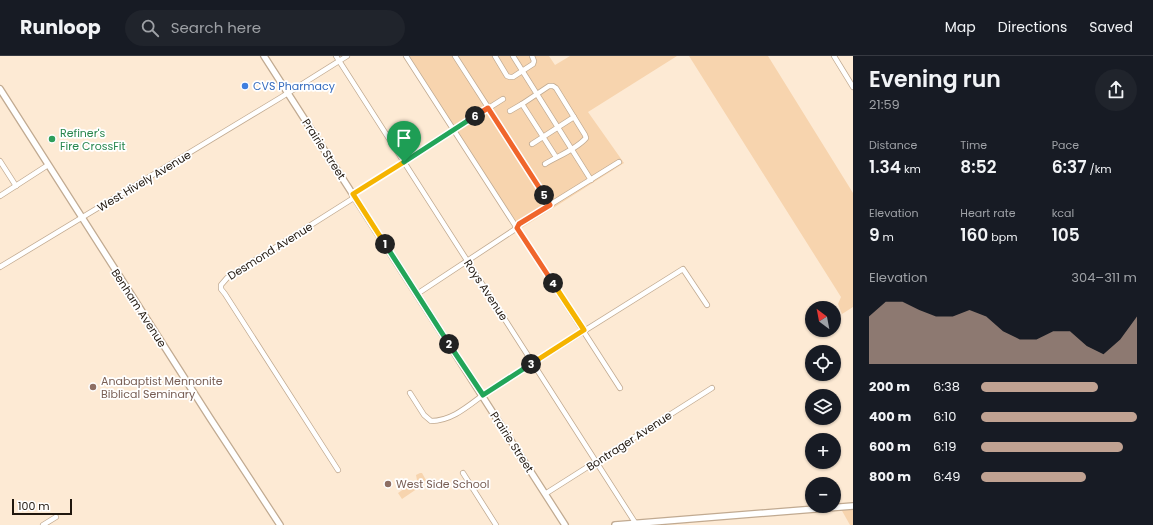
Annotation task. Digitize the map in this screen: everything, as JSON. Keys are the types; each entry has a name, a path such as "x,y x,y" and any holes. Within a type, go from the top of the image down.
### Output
{"main road":[{"name":"Prairie Street","path":"264,56 483,395 565,525"},
{"name":"Benham Avenue","path":"0,89 280,525"},
{"path":"615,525 853,506"}],"street":[{"name":"Roys Avenue","path":"336,56 596,462 638,524"},
{"name":"West Hively Avenue","path":"1,265 82,218 347,56"},
{"path":"406,56 620,388"},
{"path":"455,56 550,205"},
{"path":"495,56 507,76 510,77 533,64 534,61 532,56"},
{"path":"513,56 591,180"},
{"path":"834,56 853,87"},
{"path":"510,111 549,86 556,88 586,138 545,164"},
{"name":"Desmond Avenue","path":"338,470 224,294 221,289 221,285 227,278 352,200 353,194 503,99"},
{"path":"522,104 556,157"},
{"path":"532,144 574,117"},
{"path":"0,161 16,186"},
{"path":"417,294 517,228 519,224 619,162"},
{"path":"0,196 48,165"},
{"path":"410,393 424,415 431,421 442,421 472,404 483,395 584,330 683,269 707,305"},
{"name":"Bontrager Avenue","path":"546,494 712,388"},
{"path":"463,473 496,525"},
{"path":"43,525 56,517"}],"shaded area":[{"path":"409,56 549,56 555,65 570,56 677,56 588,112 624,163 520,229"},
{"path":"689,56 768,56 853,193 853,307 842,314 841,301 839,301 841,297"},
{"path":"422,473 427,482 402,499 398,493 417,480 416,475"},
{"path":"853,508 853,525 850,525 841,509"}],"place":[{"name":"CVS Pharmacy","path":"245,86"},
{"name":"Refiner's Fire CrossFit","path":"52,139"},
{"name":"Anabaptist Mennonite Biblical Seminary","path":"93,387"},
{"name":"West Side School","path":"388,484"}],"route":[{"path":"488,108 550,205 519,224 517,228 584,330 483,395 353,194 404,162 488,108"}]}
